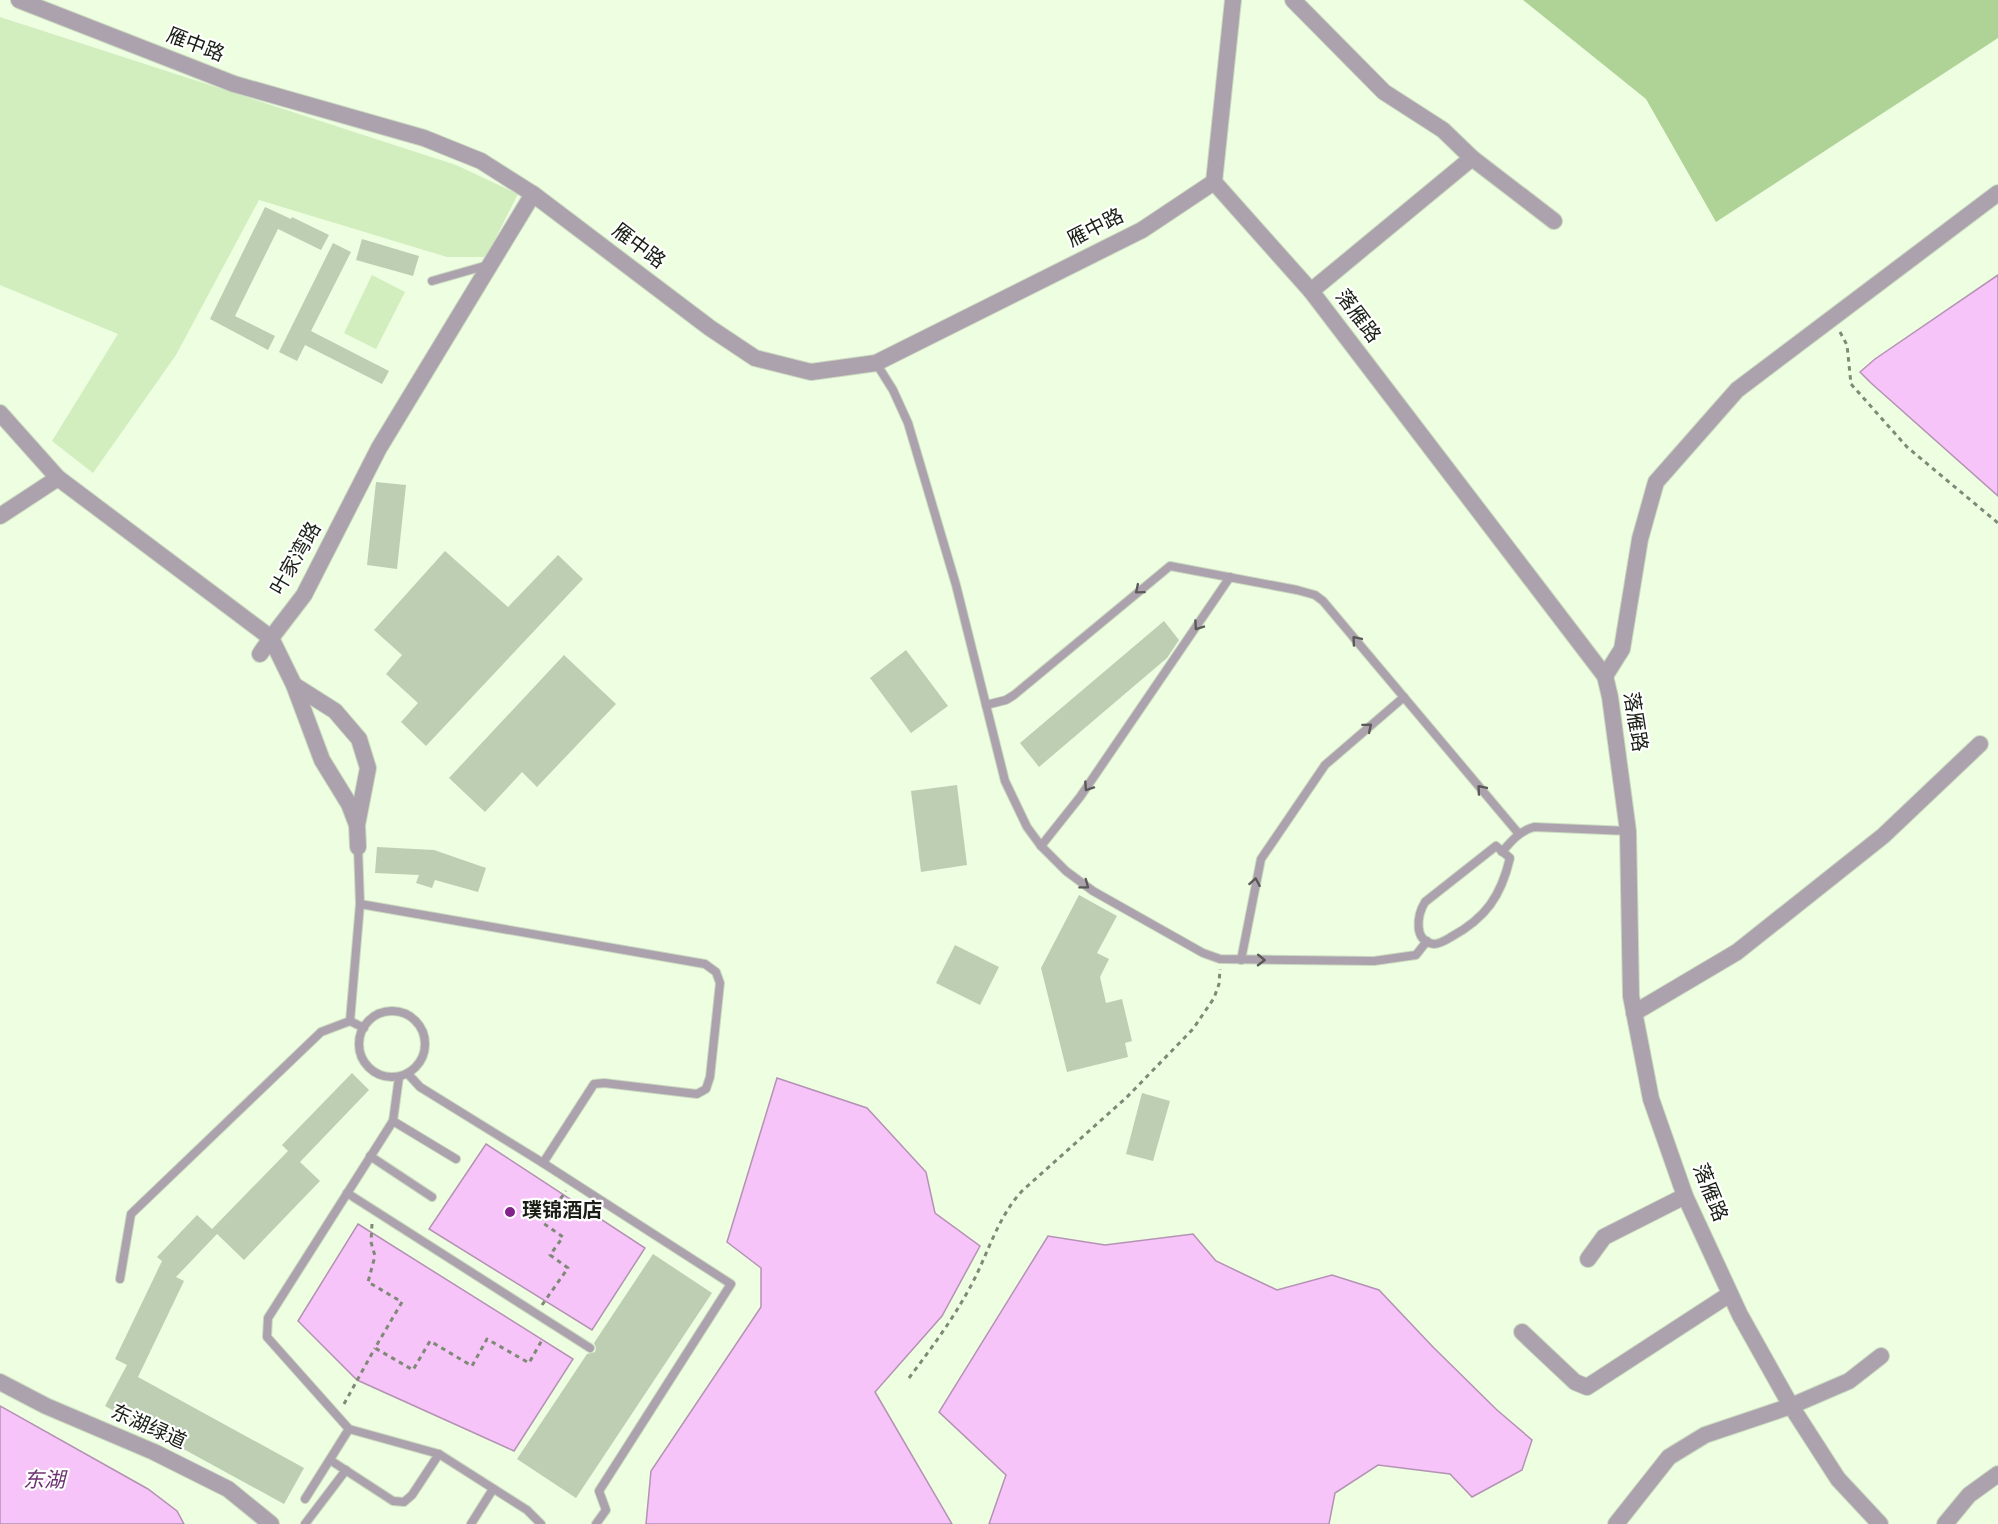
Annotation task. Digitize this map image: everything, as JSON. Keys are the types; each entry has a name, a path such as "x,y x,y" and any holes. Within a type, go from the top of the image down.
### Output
{"street":[{"name":"雁中路","path":"19,0 234,84 424,138 481,161 533,194 710,328 755,358 811,372 876,363 1142,230 1214,182"},
{"path":"1214,182 1233,0"},
{"path":"1293,0 1384,92 1443,130 1472,158 1554,222"},
{"path":"1311,291 1472,158"},
{"name":"落雁路","path":"1214,182 1311,291 1605,676 1628,831 1631,996 1652,1099 1685,1196 1730,1294 1791,1406 1838,1479 1880,1524"},
{"path":"1605,676 1622,649 1640,539 1656,482 1737,390 1998,193"},
{"name":"叶家湾路","path":"260,654 304,595 379,448 533,194"},
{"path":"0,413 58,478 271,638 294,685 322,760 349,804 357,825"},
{"path":"0,516 58,478"},
{"path":"294,685 335,711 359,739 368,768 357,825 358,847"},
{"path":"1634,1013 1737,952 1883,836 1980,744"},
{"path":"1588,1259 1604,1237 1685,1196"},
{"path":"1522,1332 1575,1382 1587,1387 1730,1294"},
{"path":"1616,1524 1669,1457 1705,1435 1791,1406 1849,1381 1881,1356"},
{"name":"东湖绿道","path":"0,1382 46,1406 154,1452 228,1489 271,1524"},
{"path":"1946,1524 1969,1495 1998,1474"}],"lane":[{"path":"432,280 491,264"},
{"path":"876,363 893,390 908,423 956,585 1005,781 1027,827 1041,846 1066,871 1093,891 1203,953 1220,958 1386,961 1413,957 1419,953 1427,941"},
{"path":"986,705 1006,700 1014,695 1170,566 1315,595 1323,601 1519,834"},
{"path":"1041,846 1080,797 1230,577"},
{"path":"1241,960 1261,859 1324,765 1404,697"},
{"path":"1502,852 1519,834 1534,827 1628,831"},
{"path":"1496,846 1502,852 1510,858 1505,877 1501,888 1487,909 1461,932 1441,943 1427,941 1418,931 1425,902 1496,846"},
{"path":"350,1021 360,904 358,847"},
{"path":"360,904 705,964 716,972 720,983 710,1077 706,1089 697,1094 604,1083 594,1084 543,1163"},
{"path":"396,1011 413,1018 424,1033 425,1052 416,1069 408,1074 399,1077 380,1076 365,1064 359,1046 363,1028 377,1014 396,1011"},
{"path":"120,1279 131,1214 321,1032 350,1021 363,1028"},
{"path":"408,1074 420,1087 731,1284 599,1491 606,1510 596,1524"},
{"path":"399,1077 393,1120 268,1318 267,1337 349,1429 439,1454 527,1510 541,1524"},
{"path":"393,1120 456,1159"},
{"path":"370,1156 432,1197"},
{"path":"347,1193 590,1348"},
{"path":"305,1499 349,1429"},
{"path":"330,1460 393,1501 404,1502 439,1454"},
{"path":"305,1524 346,1470"},
{"path":"471,1524 493,1488"}],"path":[{"path":"1832,318 1847,345 1851,384 1907,447 1998,523"},
{"path":"909,1378 945,1330 969,1291 1008,1206 1126,1098 1193,1029 1214,998 1219,984 1220,958"},
{"path":"536,1313 568,1268 550,1255 562,1237 543,1223 572,1182"},
{"path":"337,1416 402,1302 368,1282 375,1256 371,1242 373,1210"},
{"path":"375,1348 413,1370 429,1341 472,1366 488,1339 529,1363 542,1340"}],"green space":[{"path":"1523,0 1998,0 1998,38 1716,222 1646,99"},
{"path":"0,17 456,165 518,194 486,257 447,257 259,200 176,355 93,473 52,441 118,334 0,285"},
{"path":"372,275 405,292 376,349 344,333"}],"water":[{"path":"1998,275 1998,496 1860,372 1875,359"},
{"path":"777,1078 867,1108 926,1172 935,1213 980,1246 942,1316 875,1392 952,1524 646,1524 651,1471 761,1307 761,1268 727,1242"},
{"path":"486,1144 645,1248 592,1330 429,1229"},
{"path":"358,1224 573,1359 514,1451 357,1380 298,1321"},
{"path":"1193,1234 1216,1261 1277,1290 1332,1275 1379,1290 1497,1410 1532,1440 1522,1470 1472,1497 1450,1474 1378,1465 1335,1493 1329,1524 989,1524 1006,1475 939,1412 1048,1236 1105,1245"},
{"name":"东湖","path":"0,1406 148,1489 177,1511 184,1524 0,1524"}],"building":[{"path":"265,207 329,235 321,250 278,229 235,316 275,336 268,350 210,319"},
{"path":"362,239 419,256 413,276 356,260"},
{"path":"333,243 351,252 311,331 389,371 382,384 305,345 297,361 279,352"},
{"path":"376,482 406,485 397,569 367,565"},
{"path":"445,551 508,607 558,555 583,579 426,746 401,722 418,703 386,674 402,655 374,630"},
{"path":"1164,621 1179,640 1167,658 1039,767 1020,743"},
{"path":"906,650 948,706 911,733 870,678"},
{"path":"564,655 616,704 537,787 522,772 485,812 449,778"},
{"path":"957,785 967,865 921,872 911,791"},
{"path":"377,847 434,850 486,868 478,892 435,880 432,888 416,883 419,875 375,873"},
{"path":"1079,895 1117,916 1097,953 1109,959 1100,977 1106,1003 1122,999 1132,1041 1125,1043 1128,1057 1067,1072 1041,968"},
{"path":"955,945 999,967 980,1005 936,983"},
{"path":"352,1073 369,1090 300,1162 320,1181 244,1260 217,1234 176,1277 184,1281 138,1377 304,1468 284,1504 105,1406 127,1365 115,1359 162,1261 157,1257 197,1215 212,1229 288,1151 282,1145"},
{"path":"1142,1093 1170,1101 1153,1161 1126,1154"},
{"path":"653,1254 712,1293 576,1498 517,1459 587,1354 595,1352 594,1343"}],"place":[{"name":"璞锦酒店","path":"510,1212"}]}
